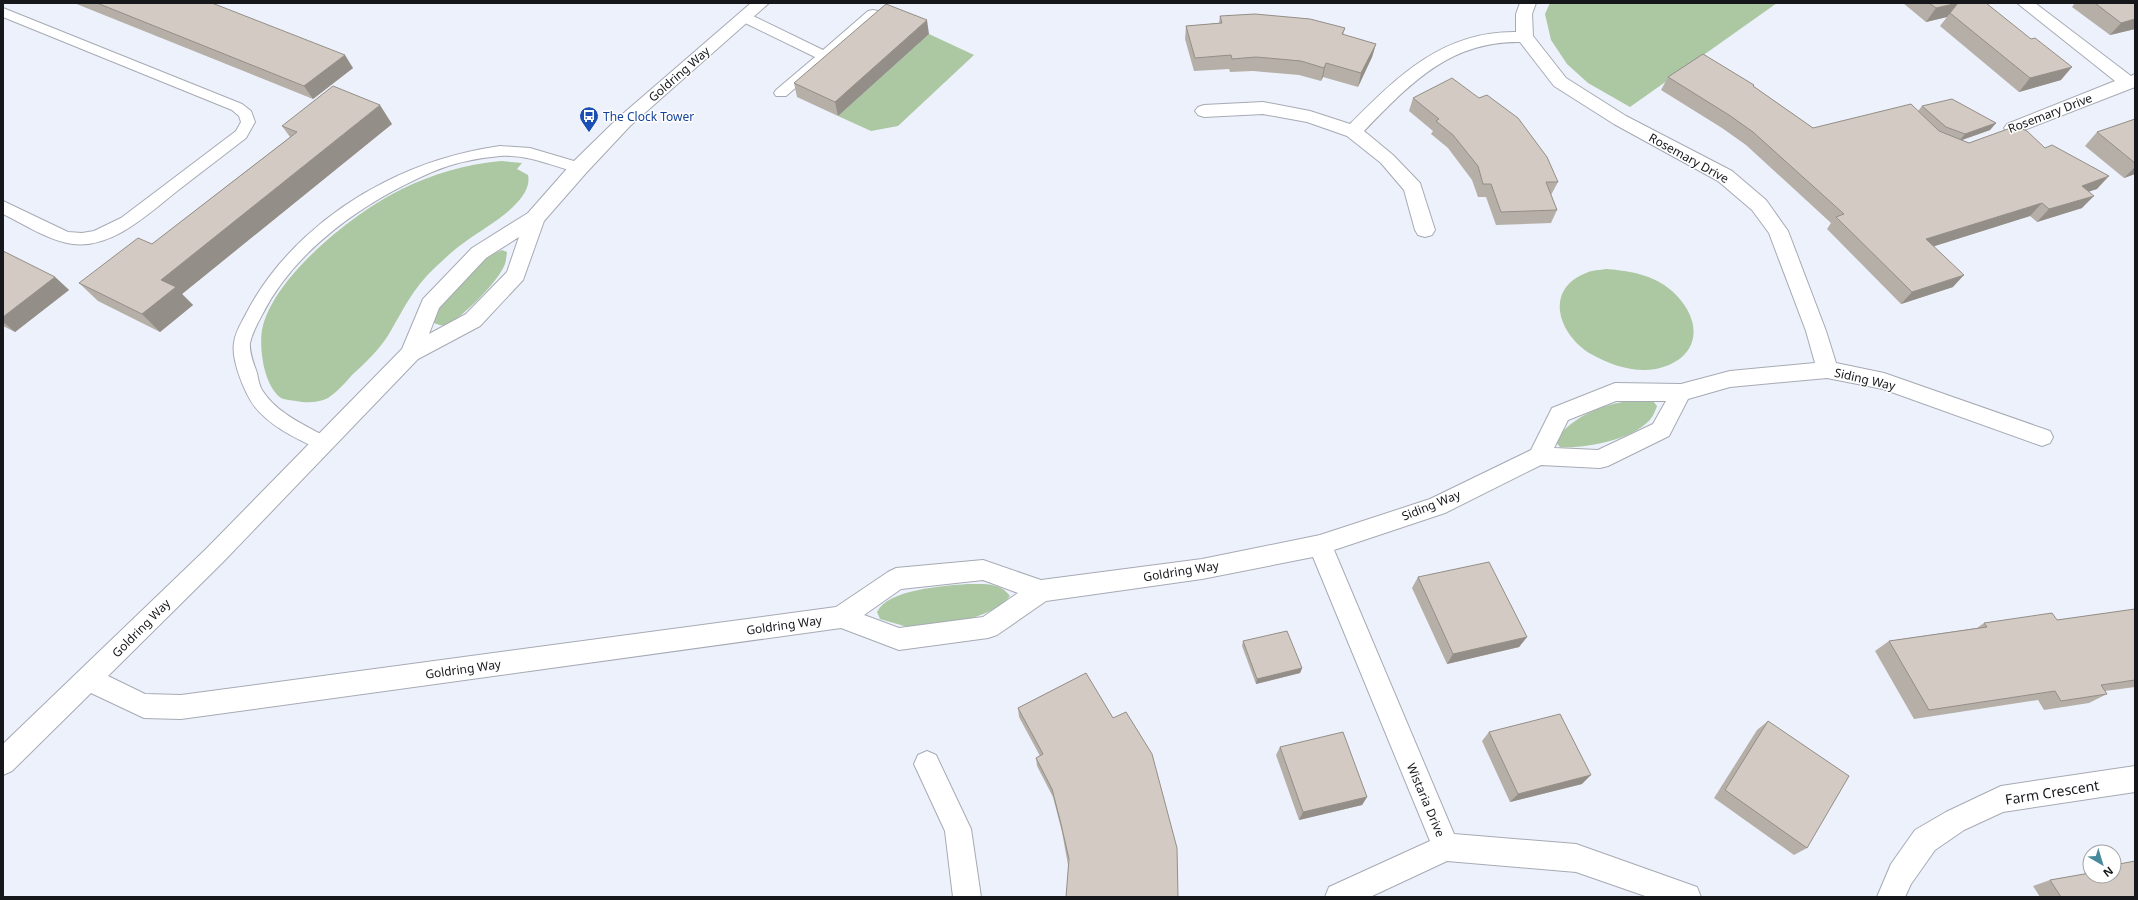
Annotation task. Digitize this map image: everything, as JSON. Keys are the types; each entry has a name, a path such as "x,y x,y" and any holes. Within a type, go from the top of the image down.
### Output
{"street":[{"name":"Goldring Way","path":"411,353 430,304 479,253 535,218 579,168 624,122 761,3"},
{"path":"1353,132 1411,74 1447,51 1486,39 1525,36 1524,14 1528,3"},
{"name":"Rosemary Drive","path":"2025,3 2132,82"},
{"name":"Rosemary Drive","path":"1525,36 1560,82 1620,120 1725,176 1759,205 1778,231 1816,331 1827,370"},
{"name":"Rosemary Drive","path":"2006,131 2132,82"},
{"path":"1204,111 1263,108 1310,117 1353,132 1387,159 1413,188 1425,230"},
{"name":"Goldring Way","path":"3,762 216,555 411,353 473,320 516,275 535,218"},
{"name":"Siding Way","path":"1539,456 1560,414 1615,392 1681,393 1730,379 1827,370 1884,382 2042,438"},
{"name":"Siding Way","path":"1320,545 1437,506 1539,456 1600,459 1661,430 1681,393"},
{"name":"Goldring Way","path":"841,617 899,639 988,627 1041,591 1202,569 1320,545"},
{"name":"Wistaria Drive","path":"1320,545 1446,847 1576,858 1687,897"},
{"name":"Goldring Way","path":"89,680 144,706 181,707 841,617 896,580 983,570 1041,591"},
{"path":"927,764 958,829 967,897"},
{"name":"Farm Crescent","path":"1891,897 1901,874 1925,840 1954,822 2001,799 2135,779"},
{"path":"1339,897 1446,847"}],"lane":[{"path":"3,12 237,107 246,114 248,122 241,134 127,222 108,233 90,238 75,239 65,237 3,207"},
{"path":"781,93 873,14"},
{"path":"744,18 825,56"},
{"path":"324,444 278,419 256,395 247,370 242,344 252,314 266,289 316,237 378,192 408,177 443,163 500,151 535,153 579,168"}],"green space":[{"path":"1550,3 1777,3 1630,107 1588,83 1567,64 1551,40 1545,14"},
{"path":"929,34 974,55 898,126 871,131 838,116"},
{"path":"501,161 522,163 517,169 528,175 528,185 524,194 517,203 508,212 458,247 431,271 411,296 381,345 335,393 324,400 312,402 300,402 281,398 270,385 264,367 261,347 262,330 269,310 282,289 299,268 318,248 340,229 383,199 402,189 450,170 488,162"},
{"path":"502,250 507,252 504,266 485,292 452,322 446,325 434,323 433,317 435,309 485,257"},
{"path":"1607,269 1633,273 1657,281 1672,291 1682,302 1689,314 1693,326 1693,337 1690,348 1682,357 1671,364 1656,369 1631,369 1606,362 1591,354 1580,346 1571,336 1564,325 1560,313 1560,301 1564,290 1573,281 1586,273"},
{"path":"1640,400 1653,401 1657,406 1654,413 1645,425 1623,437 1596,444 1571,447 1560,447 1555,441 1571,424 1593,411 1616,403"},
{"path":"967,584 985,584 996,586 1006,591 1010,596 1002,604 976,617 930,626 904,626 880,619 877,612 883,604 892,598 904,594 918,590"}],"building":[{"path":"97,3 212,3 345,55 304,86"},
{"path":"1929,3 1958,3 1936,8"},
{"path":"1958,3 1986,3 2031,39 2035,38 2072,67 2030,78 1950,13"},
{"path":"2095,3 2135,3 2135,19 2121,23"},
{"path":"886,4 927,20 835,102 794,83"},
{"path":"1255,14 1310,19 1345,28 1342,34 1376,44 1361,73 1326,63 1324,68 1301,61 1256,57 1232,59 1231,55 1195,58 1186,26 1222,23 1220,16"},
{"path":"1703,54 1754,85 1753,86 1813,128 1911,104 1939,131 1969,143 2016,126 2027,131 2045,148 2052,145 2109,176 2082,186 2094,196 2049,209 2042,203 1926,239 1964,275 1912,292 1836,217 1844,214 1753,132 1729,115 1668,77"},
{"path":"1452,78 1479,98 1487,95 1518,118 1547,157 1558,182 1546,182 1557,210 1501,212 1491,184 1483,184 1478,166 1453,135 1436,121 1439,119 1413,98"},
{"path":"333,86 380,105 161,280 176,287 142,314 79,283 138,238 152,244 297,132 282,126"},
{"path":"1952,99 1996,123 1965,134 1946,127 1922,106"},
{"path":"2135,119 2135,163 2097,132"},
{"path":"3,251 55,277 3,317"},
{"path":"1489,562 1527,637 1453,654 1418,577"},
{"path":"2135,609 2135,680 2101,685 2107,694 2061,701 2055,691 1929,710 1889,641 1987,627 1984,623 2052,613 2057,620"},
{"path":"1287,631 1302,668 1257,679 1243,641"},
{"path":"1086,673 1113,718 1126,712 1152,754 1177,848 1178,897 1066,897 1069,859 1061,824 1052,789 1036,758 1043,754 1018,708"},
{"path":"1560,714 1591,775 1518,794 1489,732"},
{"path":"1768,721 1849,776 1807,848 1725,790"},
{"path":"1343,732 1367,797 1303,812 1280,747"},
{"path":"2135,861 2135,897 2061,897 2050,880 2082,874 2082,884 2122,884 2122,863"}],"place":[{"name":"The Clock Tower","path":"589,133"}]}
